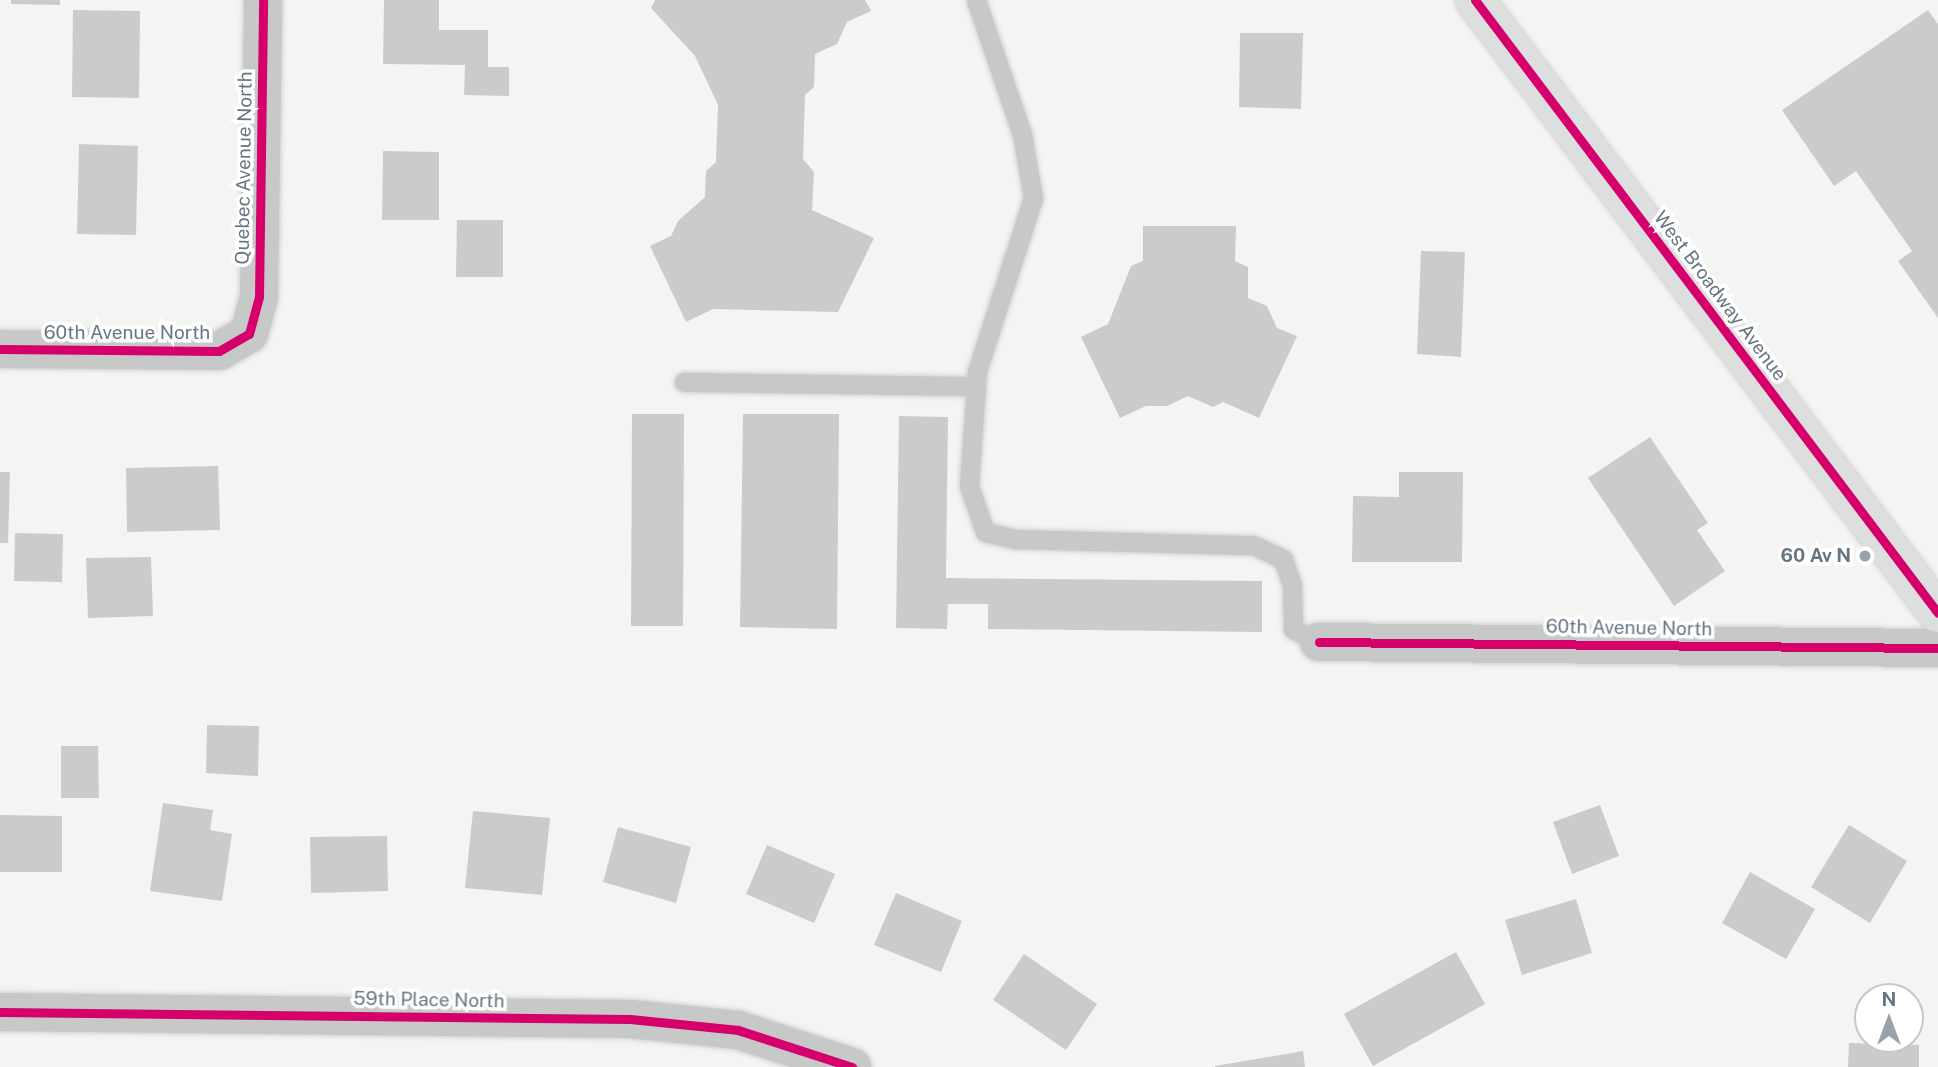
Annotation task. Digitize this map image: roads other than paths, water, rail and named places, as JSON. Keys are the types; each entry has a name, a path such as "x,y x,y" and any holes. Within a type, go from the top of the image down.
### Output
{"street":[{"name":"Quebec Avenue North","path":"249,334 259,297 263,0"},
{"name":"West Broadway Avenue","path":"1475,0 1938,613"},
{"name":"60th Avenue North","path":"0,349 219,351 249,334"},
{"name":"60th Avenue North","path":"1319,642 1938,648"},
{"name":"59th Place North","path":"0,1012 630,1020 738,1030 852,1067"}],"lane":[{"path":"976,0 1022,134 1033,198 976,386 969,486 985,532 1016,539 1253,545 1283,559 1292,585 1293,629 1319,642"},
{"path":"684,383 976,386"}],"place":[{"name":"60 Av N","path":"1865,556"}]}
